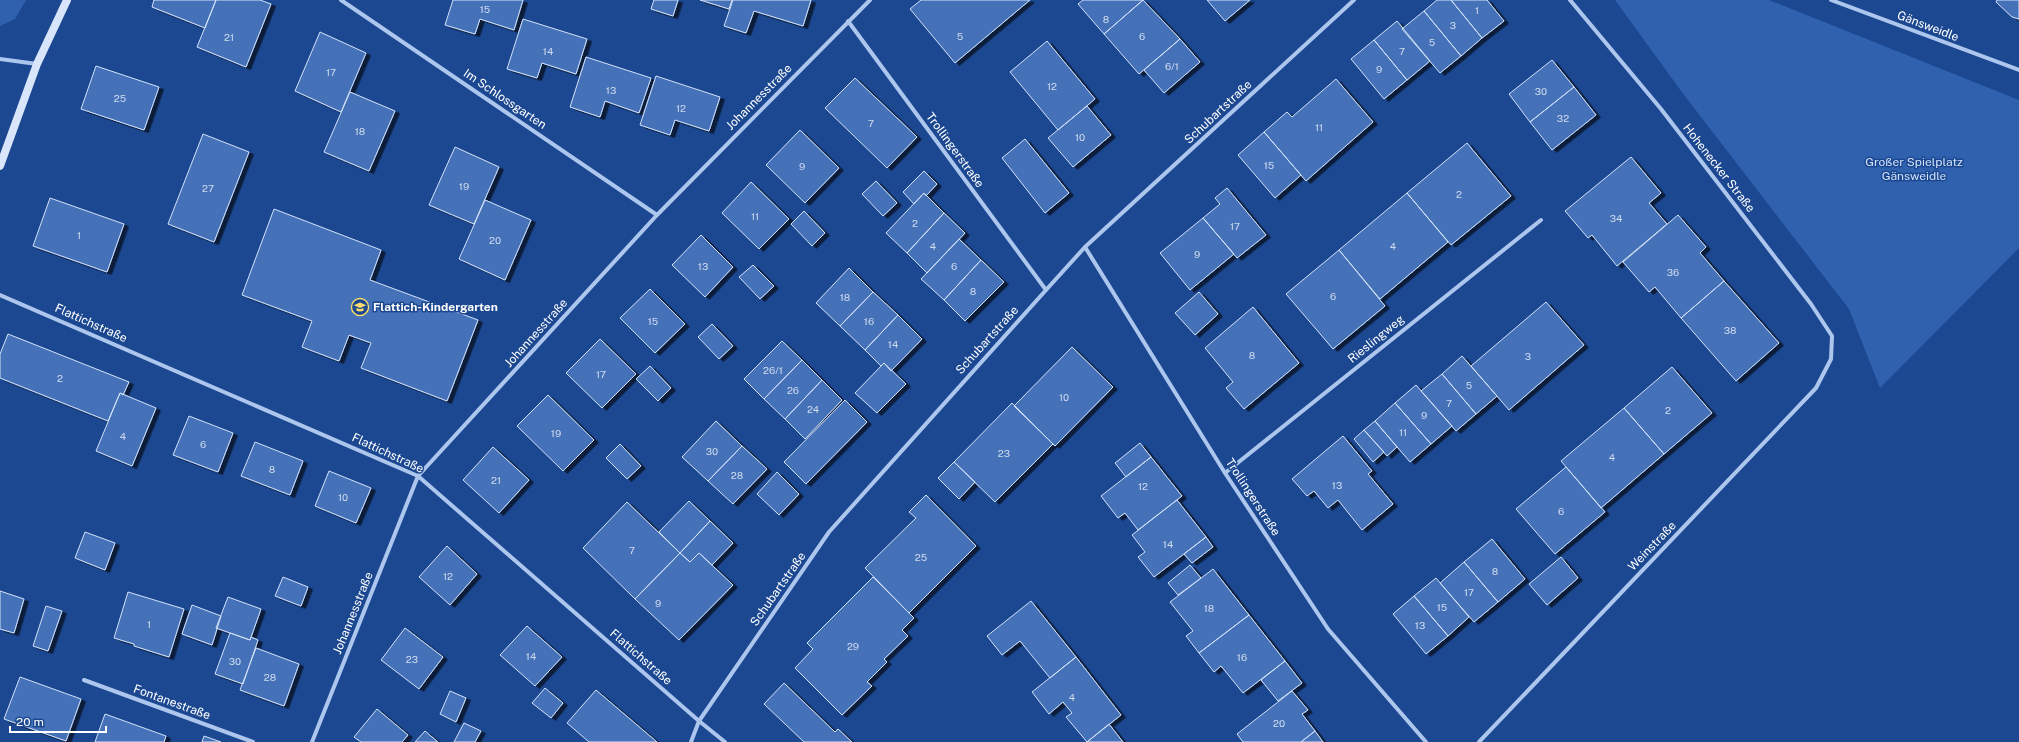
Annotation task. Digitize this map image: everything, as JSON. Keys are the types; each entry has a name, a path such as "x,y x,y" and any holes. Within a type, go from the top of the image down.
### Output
{"main road":[{"path":"0,166 37,64 67,0"}],"street":[{"name":"Im Schlossgarten","path":"341,0 656,215"},
{"name":"Johannesstraße","path":"312,742 418,476 656,215 870,0"},
{"name":"Schubartstraße","path":"690,742 698,721 829,532 1085,247 1354,0"},
{"name":"Hohenecker Straße","path":"1570,0 1661,109 1811,304 1832,336 1830,359"},
{"name":"Gänsweidle","path":"1831,0 2019,70"},
{"name":"Trollingerstraße","path":"848,21 1046,290"},
{"path":"0,59 37,64"},
{"name":"Rieslingweg","path":"1225,473 1541,220"},
{"name":"Trollingerstraße","path":"1085,247 1225,473 1328,629 1426,742"},
{"name":"Flattichstraße","path":"0,295 418,476 698,721 725,742"},
{"name":"Weinstraße","path":"1480,742 1816,388 1830,359"},
{"name":"Fontanestraße","path":"84,680 253,742"}],"green space":[{"path":"0,0 26,0 15,19 0,26"},
{"name":"Großer Spielplatz Gänsweidle","path":"1615,0 1769,0 2019,100 2019,248 1880,388 1849,309 1684,95"}],"building":[{"path":"154,0 216,0 205,28 152,7"},
{"path":"216,0 260,0 271,4 246,67 197,47"},
{"path":"453,0 523,0 514,30 480,19 475,34 445,25"},
{"path":"654,0 678,0 673,16 651,9"},
{"path":"700,0 732,0 729,9"},
{"path":"733,0 811,0 803,26 754,11 746,33 724,26"},
{"path":"921,0 1030,0 955,63 910,9"},
{"path":"1083,0 1143,0 1104,34 1078,4"},
{"path":"1143,0 1180,39 1139,74 1104,34"},
{"path":"1207,0 1250,0 1225,21"},
{"path":"1437,0 1451,0 1482,38 1461,56 1424,11"},
{"path":"1451,0 1487,0 1504,21 1482,38"},
{"path":"1997,0 2019,0 2019,19 2012,17 1996,2"},
{"path":"1424,11 1461,56 1440,73 1402,29"},
{"path":"523,19 587,39 576,74 542,63 537,78 507,69"},
{"path":"1397,21 1430,61 1407,80 1374,40"},
{"path":"320,32 366,53 341,112 295,91"},
{"path":"1180,39 1200,62 1164,93 1144,70"},
{"path":"1374,40 1407,80 1384,99 1351,59"},
{"path":"1047,41 1095,99 1058,130 1010,72"},
{"path":"586,57 651,78 639,113 605,101 600,117 570,107"},
{"path":"1552,60 1574,87 1530,122 1509,94"},
{"path":"96,66 159,87 144,130 81,109"},
{"path":"656,76 720,97 709,131 675,120 670,135 640,125"},
{"path":"855,78 917,137 887,168 825,108"},
{"path":"1336,79 1373,122 1306,181 1264,132 1287,112 1292,117"},
{"path":"1574,87 1596,115 1552,150 1530,122"},
{"path":"350,92 395,111 369,171 324,152"},
{"path":"1087,106 1111,135 1073,167 1048,138"},
{"path":"800,130 839,168 805,203 766,165"},
{"path":"1264,132 1301,175 1275,198 1238,155"},
{"path":"203,134 249,152 214,242 168,224"},
{"path":"1025,139 1069,193 1045,213 1002,158"},
{"path":"1467,143 1511,196 1451,245 1407,193"},
{"path":"455,147 499,167 474,224 429,205"},
{"path":"1631,157 1661,193 1649,203 1667,224 1617,266 1592,235 1588,238 1565,211"},
{"path":"924,171 937,184 926,196 924,193 914,204 903,192"},
{"path":"876,181 897,203 883,216 862,194"},
{"path":"751,182 789,219 759,249 722,213"},
{"path":"1227,188 1266,235 1237,258 1203,218 1220,204 1215,198"},
{"path":"924,193 944,213 907,253 886,233"},
{"path":"1407,193 1448,242 1380,299 1339,250"},
{"path":"50,198 124,224 107,272 33,246"},
{"path":"485,200 531,220 505,280 459,259"},
{"name":"Flattich-Kindergarten","path":"274,209 381,250 370,280 478,320 447,401 361,368 371,343 349,335 339,361 302,347 312,321 242,295"},
{"path":"804,211 825,233 812,246 791,224"},
{"path":"944,213 965,233 927,273 907,253"},
{"path":"1678,215 1706,247 1700,253 1724,281 1681,318 1655,287 1649,292 1623,262"},
{"path":"1203,218 1234,254 1190,290 1160,253"},
{"path":"701,235 733,267 705,297 672,265"},
{"path":"959,239 981,260 944,300 921,279"},
{"path":"1339,250 1385,306 1333,349 1286,294"},
{"path":"981,260 1004,282 965,321 944,300"},
{"path":"753,265 774,286 760,299 739,277"},
{"path":"849,268 873,292 840,326 816,303"},
{"path":"1724,281 1779,343 1736,381 1681,318"},
{"path":"650,289 685,324 655,353 620,318"},
{"path":"873,292 898,315 865,350 840,326"},
{"path":"1199,292 1218,314 1195,335 1175,313"},
{"path":"1546,302 1584,345 1509,410 1471,366"},
{"path":"1253,307 1299,363 1244,409 1226,388 1233,382 1205,348"},
{"path":"898,315 922,339 891,371 884,363 881,366 865,350"},
{"path":"712,324 733,346 719,359 698,337"},
{"path":"8,334 129,382 123,395 120,393 108,421 0,378 0,354"},
{"path":"600,339 636,374 602,408 566,373"},
{"path":"782,341 802,360 764,399 744,379"},
{"path":"1072,347 1113,387 1055,446 1014,406"},
{"path":"1462,356 1497,396 1476,414 1442,374"},
{"path":"802,360 822,380 785,419 764,399"},
{"path":"884,363 906,384 877,413 855,393"},
{"path":"650,366 671,388 658,401 636,379"},
{"path":"1672,367 1712,413 1664,454 1624,408"},
{"path":"1442,374 1476,414 1456,431 1421,391"},
{"path":"822,380 842,400 805,439 785,419"},
{"path":"1416,385 1452,426 1431,444 1395,403"},
{"path":"120,393 156,408 132,466 96,451"},
{"path":"548,395 594,440 563,471 517,426"},
{"path":"845,400 867,422 806,484 784,462"},
{"path":"1012,403 1053,444 995,502 954,462"},
{"path":"1395,403 1431,444 1410,462 1375,421"},
{"path":"1624,408 1664,454 1601,508 1561,461"},
{"path":"189,416 233,433 218,472 173,455"},
{"path":"716,421 742,446 708,481 682,457"},
{"path":"1375,421 1397,447 1387,456 1364,430"},
{"path":"1364,430 1384,452 1373,462 1354,439"},
{"path":"1343,436 1372,471 1368,474 1393,504 1362,530 1338,500 1328,508 1314,491 1307,496 1292,479"},
{"path":"255,442 303,461 290,495 241,476"},
{"path":"1140,443 1151,457 1126,477 1115,463"},
{"path":"620,444 641,466 627,479 606,458"},
{"path":"742,446 767,469 733,504 708,481"},
{"path":"493,447 529,480 499,513 463,480"},
{"path":"1151,457 1182,496 1138,530 1125,513 1118,518 1101,496"},
{"path":"954,462 975,482 959,499 938,478"},
{"path":"1566,467 1605,512 1555,554 1516,509"},
{"path":"329,471 371,488 356,523 315,506"},
{"path":"777,472 799,494 779,515 757,494"},
{"path":"926,495 976,546 909,613 865,568 916,518 909,512"},
{"path":"1177,500 1206,537 1154,577 1138,557 1145,552 1132,535"},
{"path":"689,501 710,521 680,553 659,532"},
{"path":"627,502 680,553 635,599 583,548"},
{"path":"710,521 733,543 712,565 699,553 690,562 680,553"},
{"path":"85,532 115,543 105,570 75,558"},
{"path":"1206,537 1213,547 1192,563 1184,554"},
{"path":"1492,539 1525,579 1498,602 1464,562"},
{"path":"447,546 477,574 450,605 419,577"},
{"path":"680,553 690,562 699,553 733,585 679,640 635,599"},
{"path":"1561,557 1578,578 1547,605 1529,584"},
{"path":"1464,562 1498,602 1474,622 1440,583"},
{"path":"1190,565 1201,578 1178,595 1168,583"},
{"path":"1213,569 1249,615 1199,653 1186,636 1193,631 1170,602"},
{"path":"283,577 308,587 301,606 275,596"},
{"path":"873,577 914,618 902,630 908,636 884,659 887,662 867,682 872,686 842,715 795,668 813,649 807,643"},
{"path":"1436,578 1469,617 1448,636 1414,596"},
{"path":"0,591 24,599 14,633 0,629"},
{"path":"128,592 184,609 169,657 114,638"},
{"path":"1414,596 1448,636 1426,654 1393,614"},
{"path":"228,597 261,609 250,640 216,628"},
{"path":"1031,601 1076,657 1050,678 1020,641 1002,655 987,636"},
{"path":"192,605 221,616 212,645 182,634"},
{"path":"46,606 62,611 48,651 33,646"},
{"path":"1249,615 1285,661 1243,693 1221,666 1214,672 1199,653"},
{"path":"527,626 562,657 535,686 500,655"},
{"path":"405,628 443,657 419,689 381,660"},
{"path":"230,633 250,640 251,637 258,640 243,684 215,674"},
{"path":"256,648 299,664 284,706 240,690"},
{"path":"1076,657 1121,715 1087,742 1066,717 1072,713 1063,702 1049,714 1032,692"},
{"path":"1285,661 1302,683 1278,701 1261,680"},
{"path":"20,677 81,699 66,741 4,719"},
{"path":"784,683 835,732 838,729 852,742 804,742 764,704"},
{"path":"545,688 563,703 551,718 532,703"},
{"path":"596,690 657,742 589,742 567,723"},
{"path":"450,691 466,698 456,722 440,714"},
{"path":"1292,691 1308,710 1302,714 1315,731 1301,742 1243,742 1237,734"},
{"path":"377,709 408,735 402,742 361,742 354,737"},
{"path":"105,714 166,736 164,742 95,742"},
{"path":"464,723 481,731 475,742 454,742"},
{"path":"1109,724 1123,742 1087,742"},
{"path":"425,731 438,742 415,742"},
{"path":"1315,731 1323,742 1301,742"},
{"path":"204,736 221,742 202,742"}],"place":[{"name":"Flattich-Kindergarten","path":"360,307"}]}
